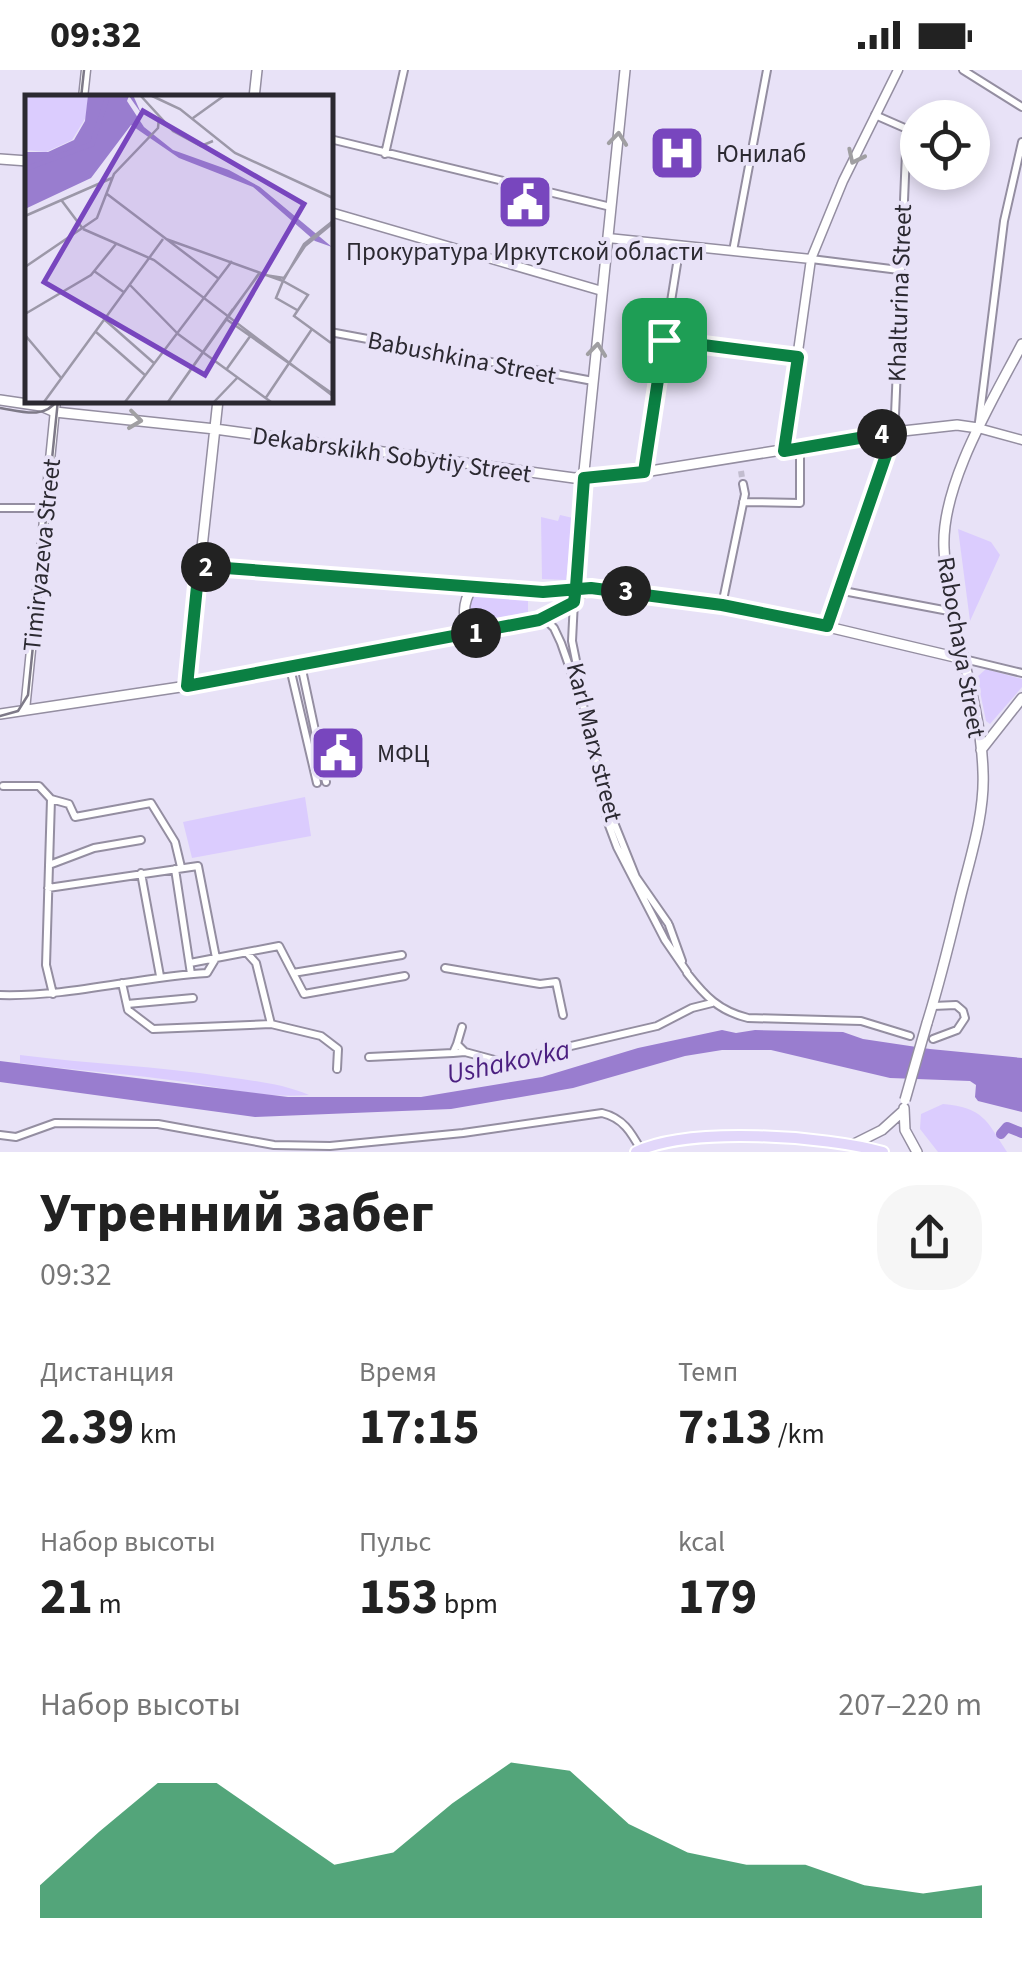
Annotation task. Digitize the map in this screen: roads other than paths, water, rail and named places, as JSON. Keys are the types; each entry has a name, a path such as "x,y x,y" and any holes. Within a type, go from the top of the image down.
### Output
{"main road":[{"path":"254,95 257,70"},
{"name":"Karl Marx street","path":"574,602 624,70"},
{"path":"0,158 25,161"},
{"name":"Rabochaya Street","path":"904,1106 978,824 983,784 982,750 944,546 946,520 978,428 1022,344"},
{"name":"Dekabrskikh Sobytiy Street","path":"0,400 55,412 584,478 739,463 894,432 978,428"},
{"path":"187,686 218,402"},
{"path":"199,566 472,588 591,588 722,605 963,659"},
{"path":"468,635 464,610 472,588"},
{"path":"0,714 187,686 468,635 544,618 591,588"},
{"path":"560,591 566,597 564,607"},
{"path":"982,750 1022,698"},
{"path":"852,1145 882,1130 904,1106"},
{"path":"904,1106 905,1130 917,1152"},
{"path":"638,1151 680,1139 725,1137 852,1145 883,1152"}],"street":[{"path":"84,95 86,70"},
{"path":"386,154 404,70"},
{"path":"733,251 767,70"},
{"path":"784,451 811,259 818,235 898,70"},
{"path":"963,70 1022,107"},
{"name":"Khalturina Street","path":"827,626 894,432 906,130 874,115"},
{"path":"332,140 611,207"},
{"path":"978,428 1004,220 1022,142"},
{"path":"332,213 602,291"},
{"path":"608,238 899,270"},
{"path":"644,472 680,245"},
{"name":"Babushkina Street","path":"332,332 594,382"},
{"path":"664,340 798,357"},
{"name":"Timiryazeva Street","path":"25,710 56,402"},
{"name":"Dekabrskikh Sobytiy Street","path":"978,428 1022,440"},
{"path":"744,502 800,502 800,448"},
{"path":"722,605 744,502 743,484"},
{"path":"0,508 47,508"},
{"path":"838,590 954,612"},
{"name":"Karl Marx street","path":"574,602 573,656 608,807 636,877 669,924 684,974"},
{"path":"544,618 561,643 588,720 616,848 684,974 713,1003 732,1015 861,1022 910,1036"},
{"path":"963,659 1022,673"},
{"path":"290,668 322,783 301,666"},
{"path":"4,786 39,786 51,799 69,804 75,816 151,803 175,842 192,974"},
{"path":"51,799 46,965 53,994"},
{"path":"48,864 94,848 141,840"},
{"path":"0,995 53,994 160,976 207,974 216,958 198,866 48,888"},
{"path":"141,872 160,976"},
{"path":"660,930 660,923 669,924"},
{"path":"190,963 279,946 304,994 405,976"},
{"path":"246,952 256,964 270,1024"},
{"path":"293,973 402,955"},
{"path":"447,968 540,984 556,982 563,1015"},
{"path":"122,983 128,1010 153,1029 270,1024 321,1036 338,1049 338,1069"},
{"path":"127,1004 194,998"},
{"path":"370,1056 465,1052 502,1062 657,1026 692,1008 713,1003"},
{"path":"933,1006 956,1005 965,1018 957,1030 934,1039"},
{"path":"454,1053 462,1027"},
{"path":"457,1044 465,1052"},
{"path":"0,1135 16,1136 55,1123 158,1124 274,1146 330,1146 602,1114 614,1116 626,1126 638,1151"}],"waterway":[{"path":"1001,1134 1007,1127 1022,1133"}],"tunnel":[{"path":"741,471 743,484"}],"tram line":[{"path":"81,95 84,70"},
{"path":"0,408 39,412 55,402"},
{"path":"0,716 18,711 28,695 58,402"}],"place":[{"name":"Юнилаб","path":"677,153"},
{"name":"Прокуратура Иркутской области","path":"525,202"},
{"name":"МФЦ","path":"338,753"}],"water label":[{"name":"Ushakovka","path":"508,1061"}]}
